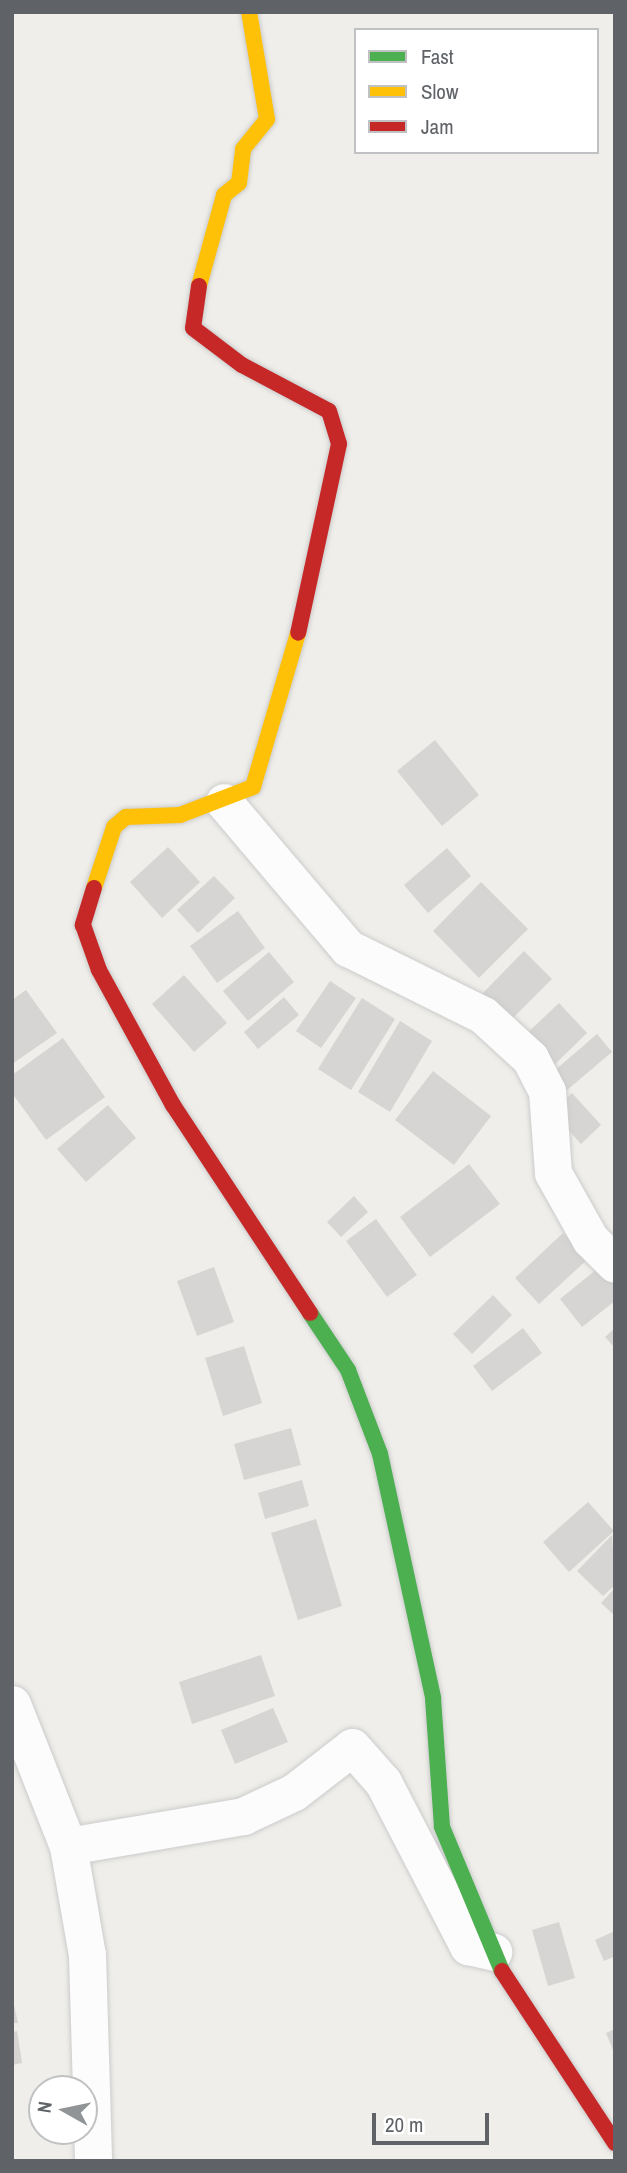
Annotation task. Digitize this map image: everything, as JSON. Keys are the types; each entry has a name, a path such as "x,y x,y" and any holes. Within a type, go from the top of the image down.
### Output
{"street":[{"path":"249,12 267,119 243,149 239,183 224,195 192,312 193,328 242,365 329,411 339,444 303,614 253,787 224,803 180,814 141,811 114,827 83,925 99,970 173,1105 348,1370 380,1454 433,1698 442,1827 512,1994 610,2127"},
{"path":"224,803 348,948 483,1015 530,1058 547,1091 553,1173 590,1239 615,1264"},
{"path":"12,1703 68,1846 87,1955 93,2161"},
{"path":"68,1846 243,1816 294,1792 352,1747 383,1782 468,1946 493,1952"}],"building":[{"path":"435,740 479,795 442,826 397,771"},
{"path":"168,847 200,882 162,918 130,882"},
{"path":"447,848 471,876 428,913 404,885"},
{"path":"214,876 235,898 198,933 177,910"},
{"path":"481,882 528,929 479,978 433,931"},
{"path":"238,911 265,948 217,983 190,946"},
{"path":"524,951 552,979 508,1023 481,995"},
{"path":"269,952 294,982 248,1021 223,991"},
{"path":"184,975 227,1023 194,1052 152,1004"},
{"path":"330,981 356,998 321,1048 296,1031"},
{"path":"26,990 57,1033 12,1064 12,1000"},
{"path":"284,997 299,1015 258,1049 244,1032"},
{"path":"362,998 395,1019 351,1090 318,1069"},
{"path":"559,1003 587,1033 550,1069 522,1038"},
{"path":"400,1021 432,1041 390,1112 358,1092"},
{"path":"597,1034 612,1052 567,1090 553,1072"},
{"path":"63,1038 105,1097 46,1140 12,1093 12,1075"},
{"path":"433,1071 491,1116 454,1165 395,1120"},
{"path":"572,1093 601,1125 581,1144 552,1112"},
{"path":"108,1105 136,1138 86,1182 57,1149"},
{"path":"469,1164 500,1204 430,1257 400,1217"},
{"path":"354,1196 368,1212 341,1237 327,1222"},
{"path":"376,1219 417,1275 387,1297 346,1241"},
{"path":"563,1233 588,1259 539,1304 515,1278"},
{"path":"602,1265 615,1280 615,1301 582,1327 560,1299"},
{"path":"214,1267 234,1322 197,1336 177,1281"},
{"path":"493,1295 512,1315 472,1354 453,1334"},
{"path":"523,1328 542,1353 492,1391 473,1366"},
{"path":"615,1328 615,1348 605,1337"},
{"path":"244,1346 262,1403 223,1416 205,1358"},
{"path":"291,1428 301,1465 244,1480 234,1444"},
{"path":"302,1480 309,1506 265,1519 258,1493"},
{"path":"588,1502 614,1531 569,1572 543,1542"},
{"path":"316,1519 342,1606 298,1620 271,1533"},
{"path":"612,1535 615,1585 603,1596 577,1571"},
{"path":"615,1588 615,1616 601,1603"},
{"path":"261,1655 275,1696 192,1724 179,1682"},
{"path":"273,1708 288,1742 235,1764 221,1730"},
{"path":"559,1922 575,1978 548,1986 532,1930"},
{"path":"615,1931 615,1956 604,1961 595,1940"},
{"path":"12,1995 18,2023 12,2023"},
{"path":"615,2029 615,2055 606,2033"},
{"path":"17,2031 22,2063 12,2065 12,2032"}],"traffic: fast":[{"path":"310,1313 348,1370 380,1454 433,1698 442,1827 502,1971"}],"traffic: slow":[{"path":"199,286 224,195 239,183 243,149 267,119 249,12"},
{"path":"94,888 114,827 126,817 180,815 253,787 298,633"}],"traffic: jam":[{"path":"199,286 193,328 242,365 329,411 339,444 298,633"},
{"path":"94,888 83,925 99,970 173,1105 310,1313"},
{"path":"502,1971 615,2143"}]}
